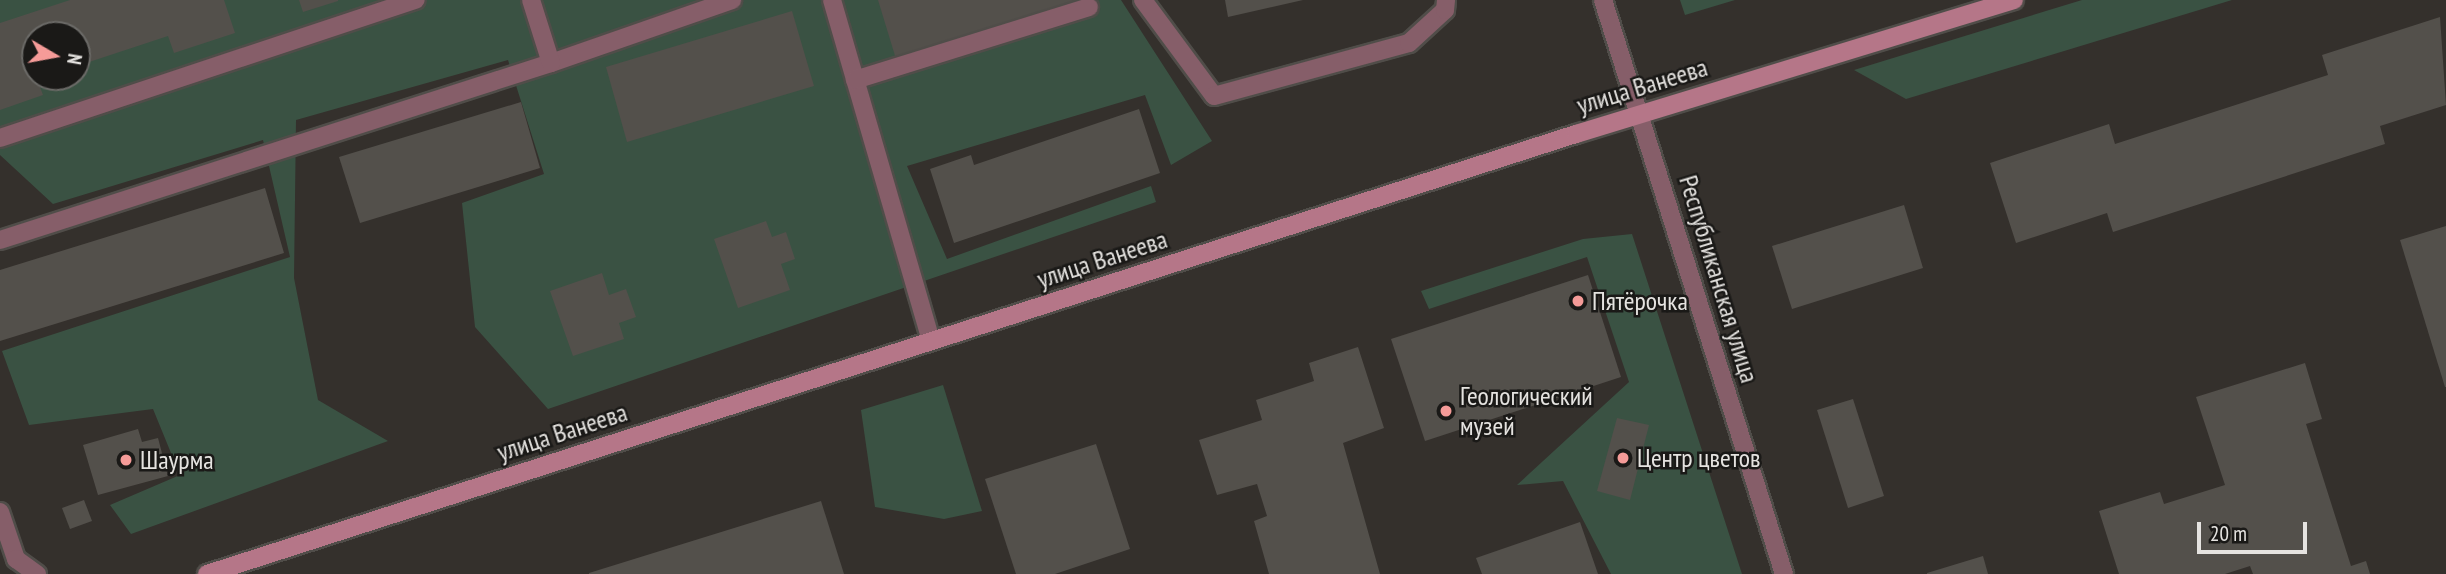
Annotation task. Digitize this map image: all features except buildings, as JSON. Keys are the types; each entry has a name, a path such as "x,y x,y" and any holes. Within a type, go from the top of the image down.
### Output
{"main road":[{"name":"улица Ванеева","path":"207,574 1641,114 2014,0"}],"street":[{"path":"0,138 416,0"},
{"path":"531,0 551,63"},
{"path":"0,240 551,63 732,0"},
{"path":"832,0 931,341"},
{"path":"1143,0 1214,96 1409,43 1445,10 1446,0"},
{"name":"Республиканская улица","path":"1602,0 1641,114 1784,574"},
{"path":"855,80 1089,7"},
{"path":"0,512 16,559 37,574"}],"green space":[{"path":"0,0 1121,0 1212,141 1171,165 1145,95 907,166 947,259 1151,186 1156,202 548,409 475,327 462,203 544,174 508,60 296,120 294,278 318,400 388,441 131,534 110,505 180,475 153,409 29,425 2,351 290,257 263,140 53,204 0,155"},
{"path":"1680,0 1735,0 1685,15"},
{"path":"2082,0 2232,0 1906,99 1854,70"},
{"path":"1632,234 1742,574 1611,574 1563,481 1517,485 1629,382 1587,257 1429,309 1421,291 1583,239"},
{"path":"943,385 982,511 944,519 875,507 861,410"}],"place":[{"name":"Пятёрочка","path":"1578,301"},
{"name":"Геологический музей","path":"1446,411"},
{"name":"Центр цветов","path":"1623,458"},
{"name":"Шаурма","path":"126,460"}]}
